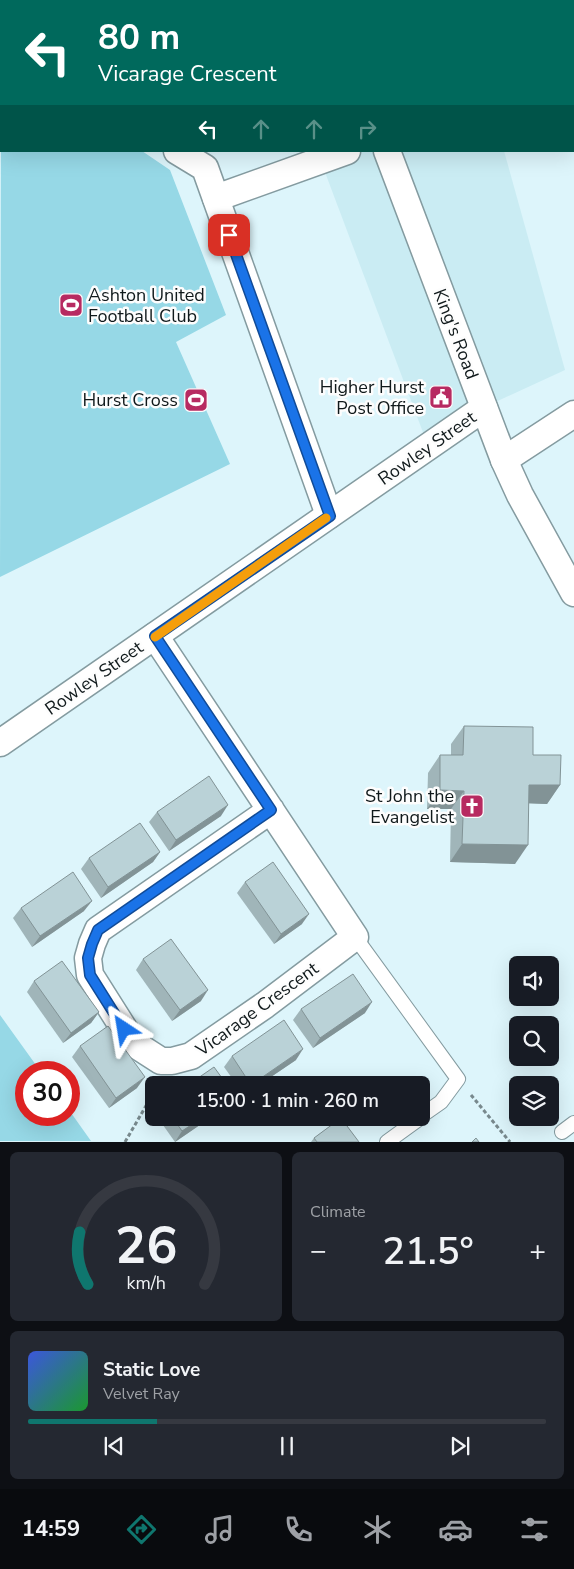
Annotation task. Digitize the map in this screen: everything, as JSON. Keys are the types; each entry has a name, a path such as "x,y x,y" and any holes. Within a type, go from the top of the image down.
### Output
{"street":[{"path":"179,152 206,168 330,516"},
{"path":"216,198 344,152"},
{"name":"King's Road","path":"387,152 504,460 520,494 574,594"},
{"name":"Rowley Street","path":"0,743 484,408"},
{"path":"504,460 574,414"},
{"path":"155,636 355,937"},
{"name":"Vicarage Crescent","path":"271,810 98,930 88,958 90,975 133,1043 161,1062 191,1056 265,1005 355,937"}],"lane":[{"path":"355,937 458,1079 441,1102 430,1110"},
{"path":"562,1132 574,1123"},
{"path":"387,1142 408,1126"}],"path":[{"path":"458,1079 510,1142"},
{"path":"125,1142 145,1108"}],"shaded area":[{"name":"Ashton United Football Club","path":"1,152 143,152 170,170 226,315 176,342 230,464 0,577"},
{"path":"317,152 504,152 565,370 424,435"},
{"path":"0,1015 33,1061 15,1061 15,1126 80,1126 91,1141 0,1141"}],"building":[{"name":"St John the Evangelist","path":"464,726 533,727 533,755 561,755 560,785 529,785 528,845 462,844 464,791 440,790 440,755 463,755"},
{"path":"209,776 228,805 176,840 157,812"},
{"path":"140,823 160,852 108,887 89,858"},
{"path":"273,862 309,914 281,934 245,882"},
{"path":"73,872 92,901 40,936 21,908"},
{"path":"171,939 208,990 180,1010 143,959"},
{"path":"62,961 99,1012 71,1033 34,981"},
{"path":"353,974 372,1002 320,1038 301,1009"},
{"path":"284,1020 303,1049 264,1076 245,1076 232,1056"},
{"path":"108,1026 145,1077 116,1098 80,1046"},
{"path":"214,1067 220,1076 201,1076"},
{"path":"179,1126 190,1126 182,1131"},
{"path":"330,1126 347,1126 359,1142 317,1142 314,1138"}],"slow traffic":[{"path":"155,637 326,518"}],"place":[{"name":"Ashton United Football Club","path":"71,305"},
{"name":"Higher Hurst Post Office","path":"441,397"},
{"name":"Hurst Cross","path":"196,400"},
{"name":"St John the Evangelist","path":"472,806"}],"route":[{"path":"124,1029 90,975 88,958 98,930 271,810 155,636 330,516 229,235"}]}
